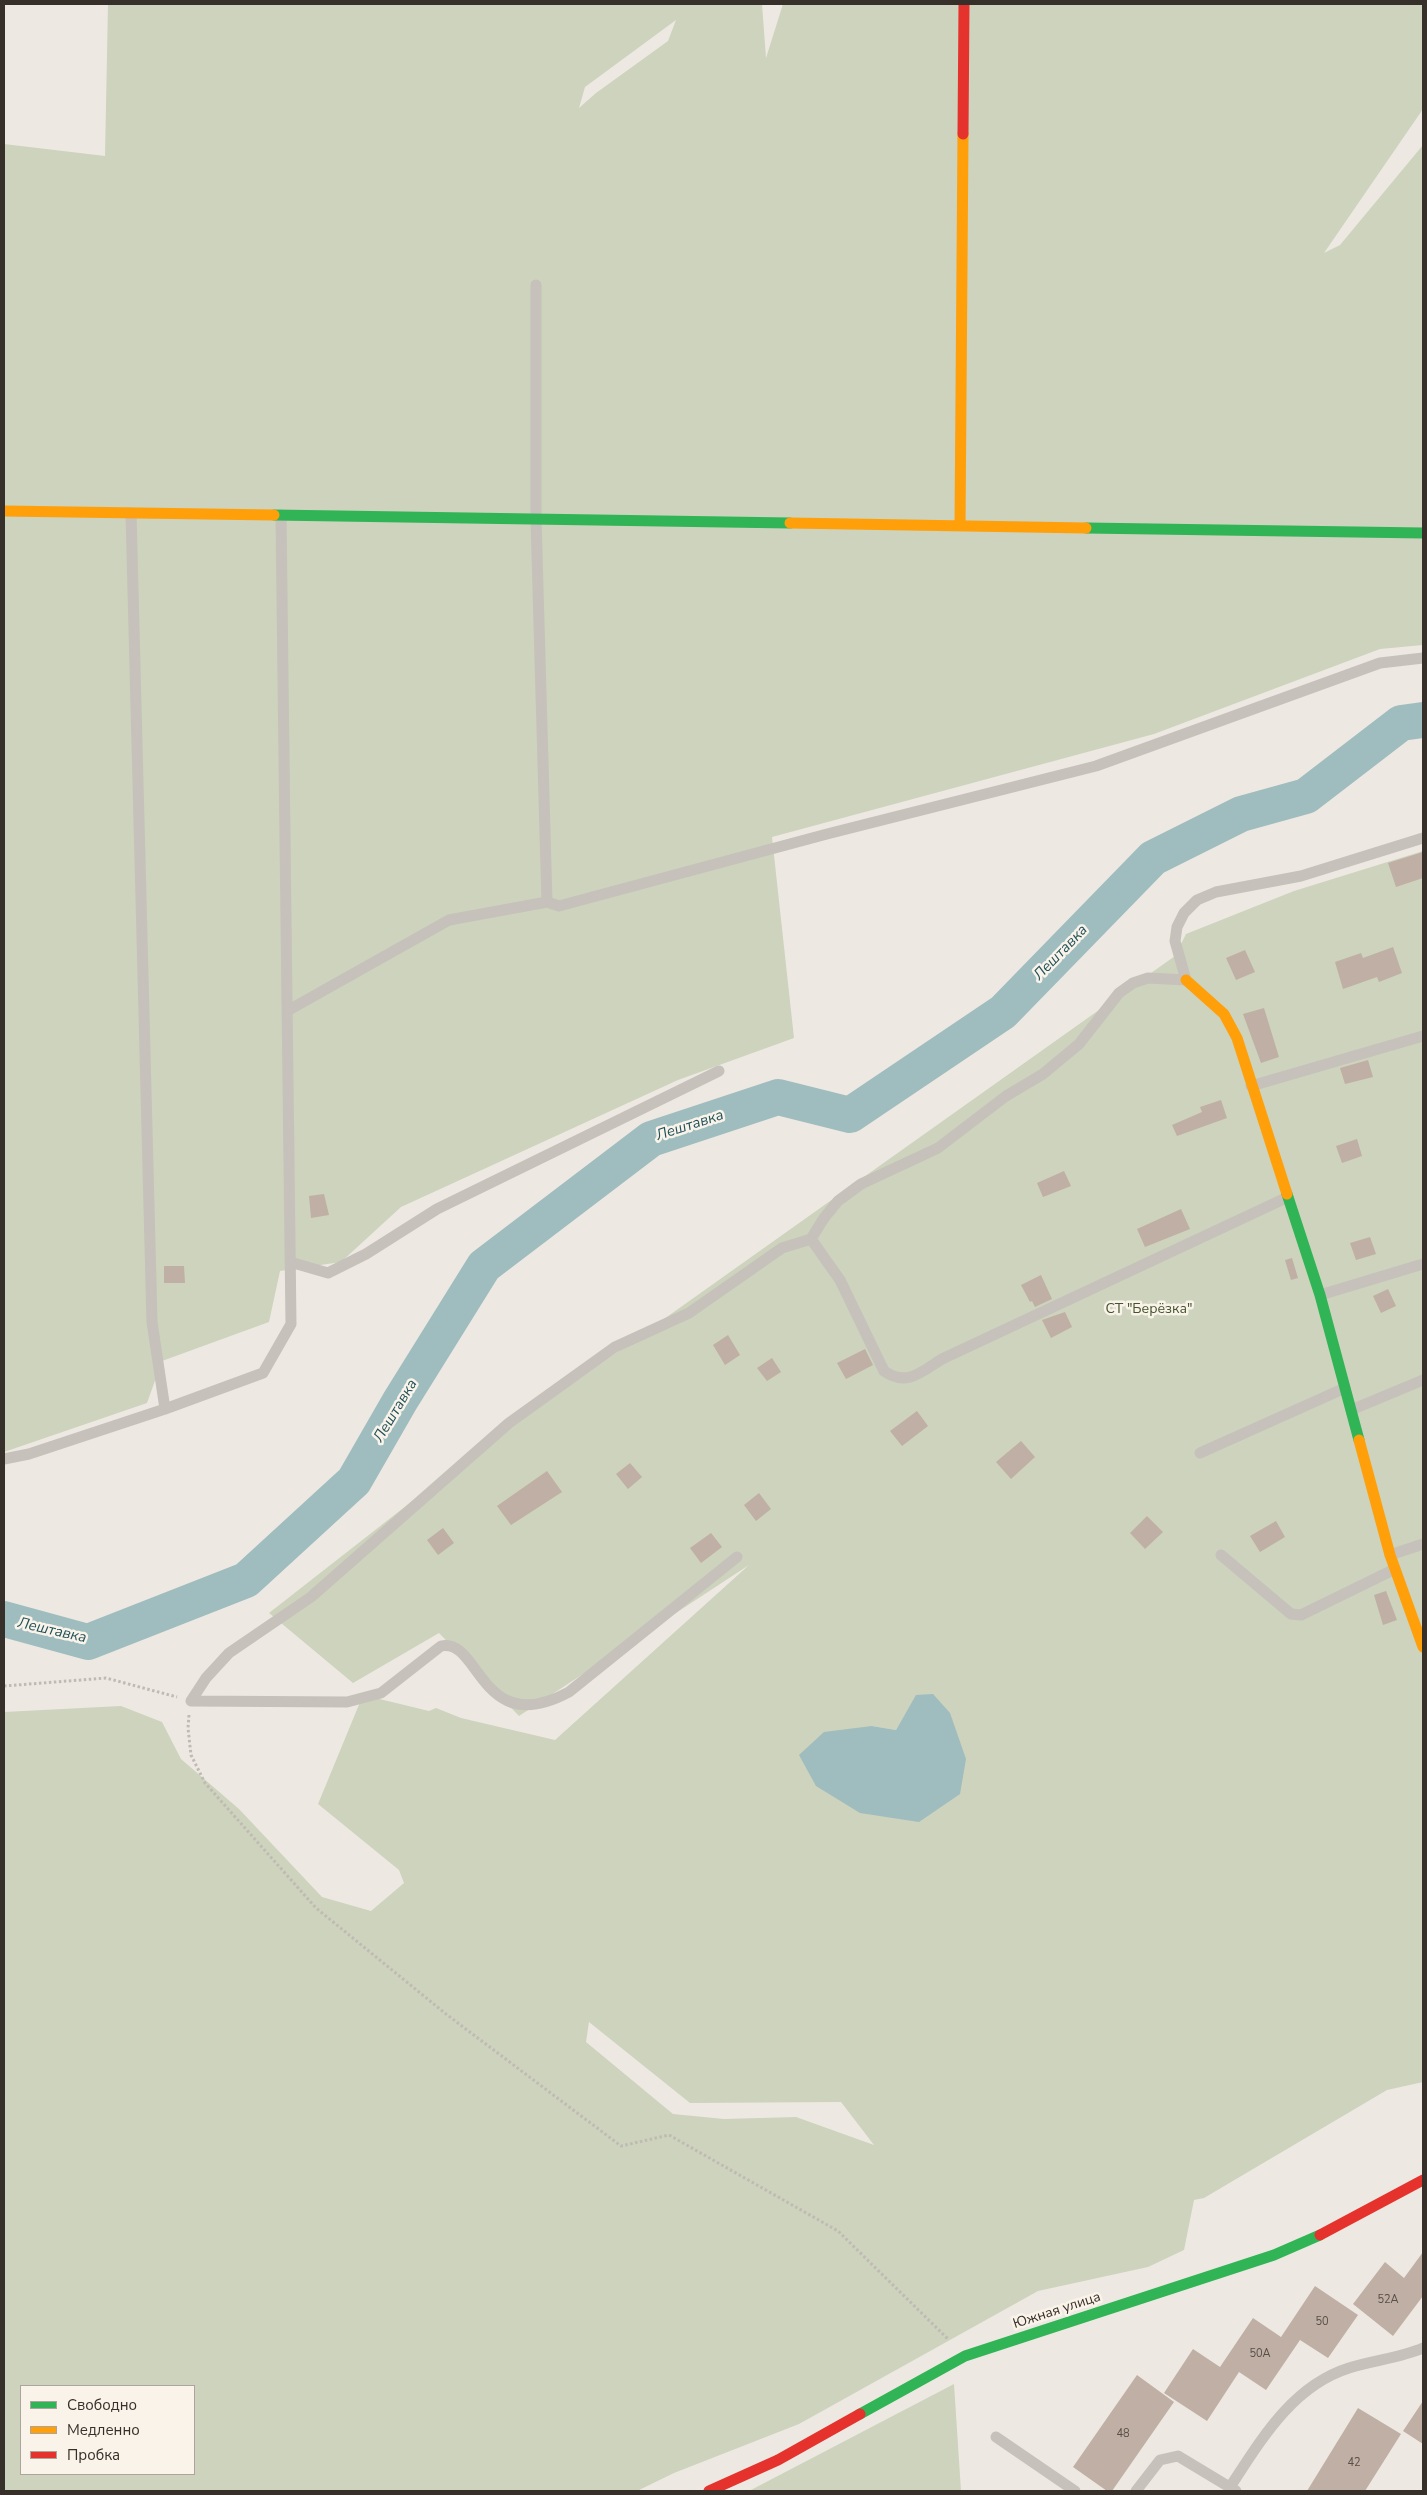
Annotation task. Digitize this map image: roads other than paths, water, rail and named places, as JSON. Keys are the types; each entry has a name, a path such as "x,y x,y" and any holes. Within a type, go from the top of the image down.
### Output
{"street":[{"path":"960,526 964,4"},
{"path":"4,510 1423,533"},
{"path":"1186,980 1224,1014 1237,1038 1320,1295 1390,1555 1423,1647"},
{"name":"Южная улица","path":"709,2491 778,2460 965,2356 1274,2255 1321,2236 1374,2210 1423,2180"}],"lane":[{"path":"536,285 536,519 547,902"},
{"path":"131,512 152,1322 165,1408"},
{"path":"4,1459 29,1454 263,1373 291,1324 281,515"},
{"path":"287,1011 449,920 547,902 559,906 827,834 1096,766 1380,664 1423,658"},
{"path":"737,1557 569,1692 550,1702 530,1706 513,1704 497,1696 457,1648 447,1645 441,1646 381,1693 365,1699 347,1702 191,1701 206,1678 229,1653 311,1597 509,1424 615,1348 689,1313 782,1248 811,1239 824,1218 838,1201 861,1184 938,1148 1006,1096 1043,1074 1079,1044 1119,993 1132,983 1148,978 1186,980 1174,942 1177,927 1184,913 1197,900 1216,892 1301,876 1423,838"},
{"path":"1251,1086 1423,1036"},
{"path":"290,1262 328,1272 366,1254 437,1209 719,1071"},
{"path":"811,1239 840,1280 884,1370 893,1377 902,1379 912,1377 942,1359 1288,1197"},
{"path":"1320,1295 1423,1264"},
{"path":"1351,1410 1423,1380"},
{"path":"1200,1453 1345,1388"},
{"path":"1390,1555 1423,1544"},
{"path":"1221,1554 1292,1614 1301,1615 1395,1569"},
{"path":"1136,2491 1160,2460 1178,2456 1233,2489 1266,2432 1287,2407 1314,2384 1348,2368 1423,2348"},
{"path":"996,2437 1075,2491"}],"water":[{"path":"933,1694 950,1713 966,1759 960,1794 919,1822 860,1813 816,1786 799,1755 824,1732 872,1726 896,1730 916,1695"}],"waterway":[{"name":"Лештавка","path":"4,1619 88,1642 246,1580 354,1481 400,1401 484,1266 651,1139 778,1097 850,1115 1003,1012 1153,858 1241,814 1306,796 1401,723 1423,720"}],"park label":[{"name":"СТ \"Берёзка\"","path":"1149,1310"}]}
